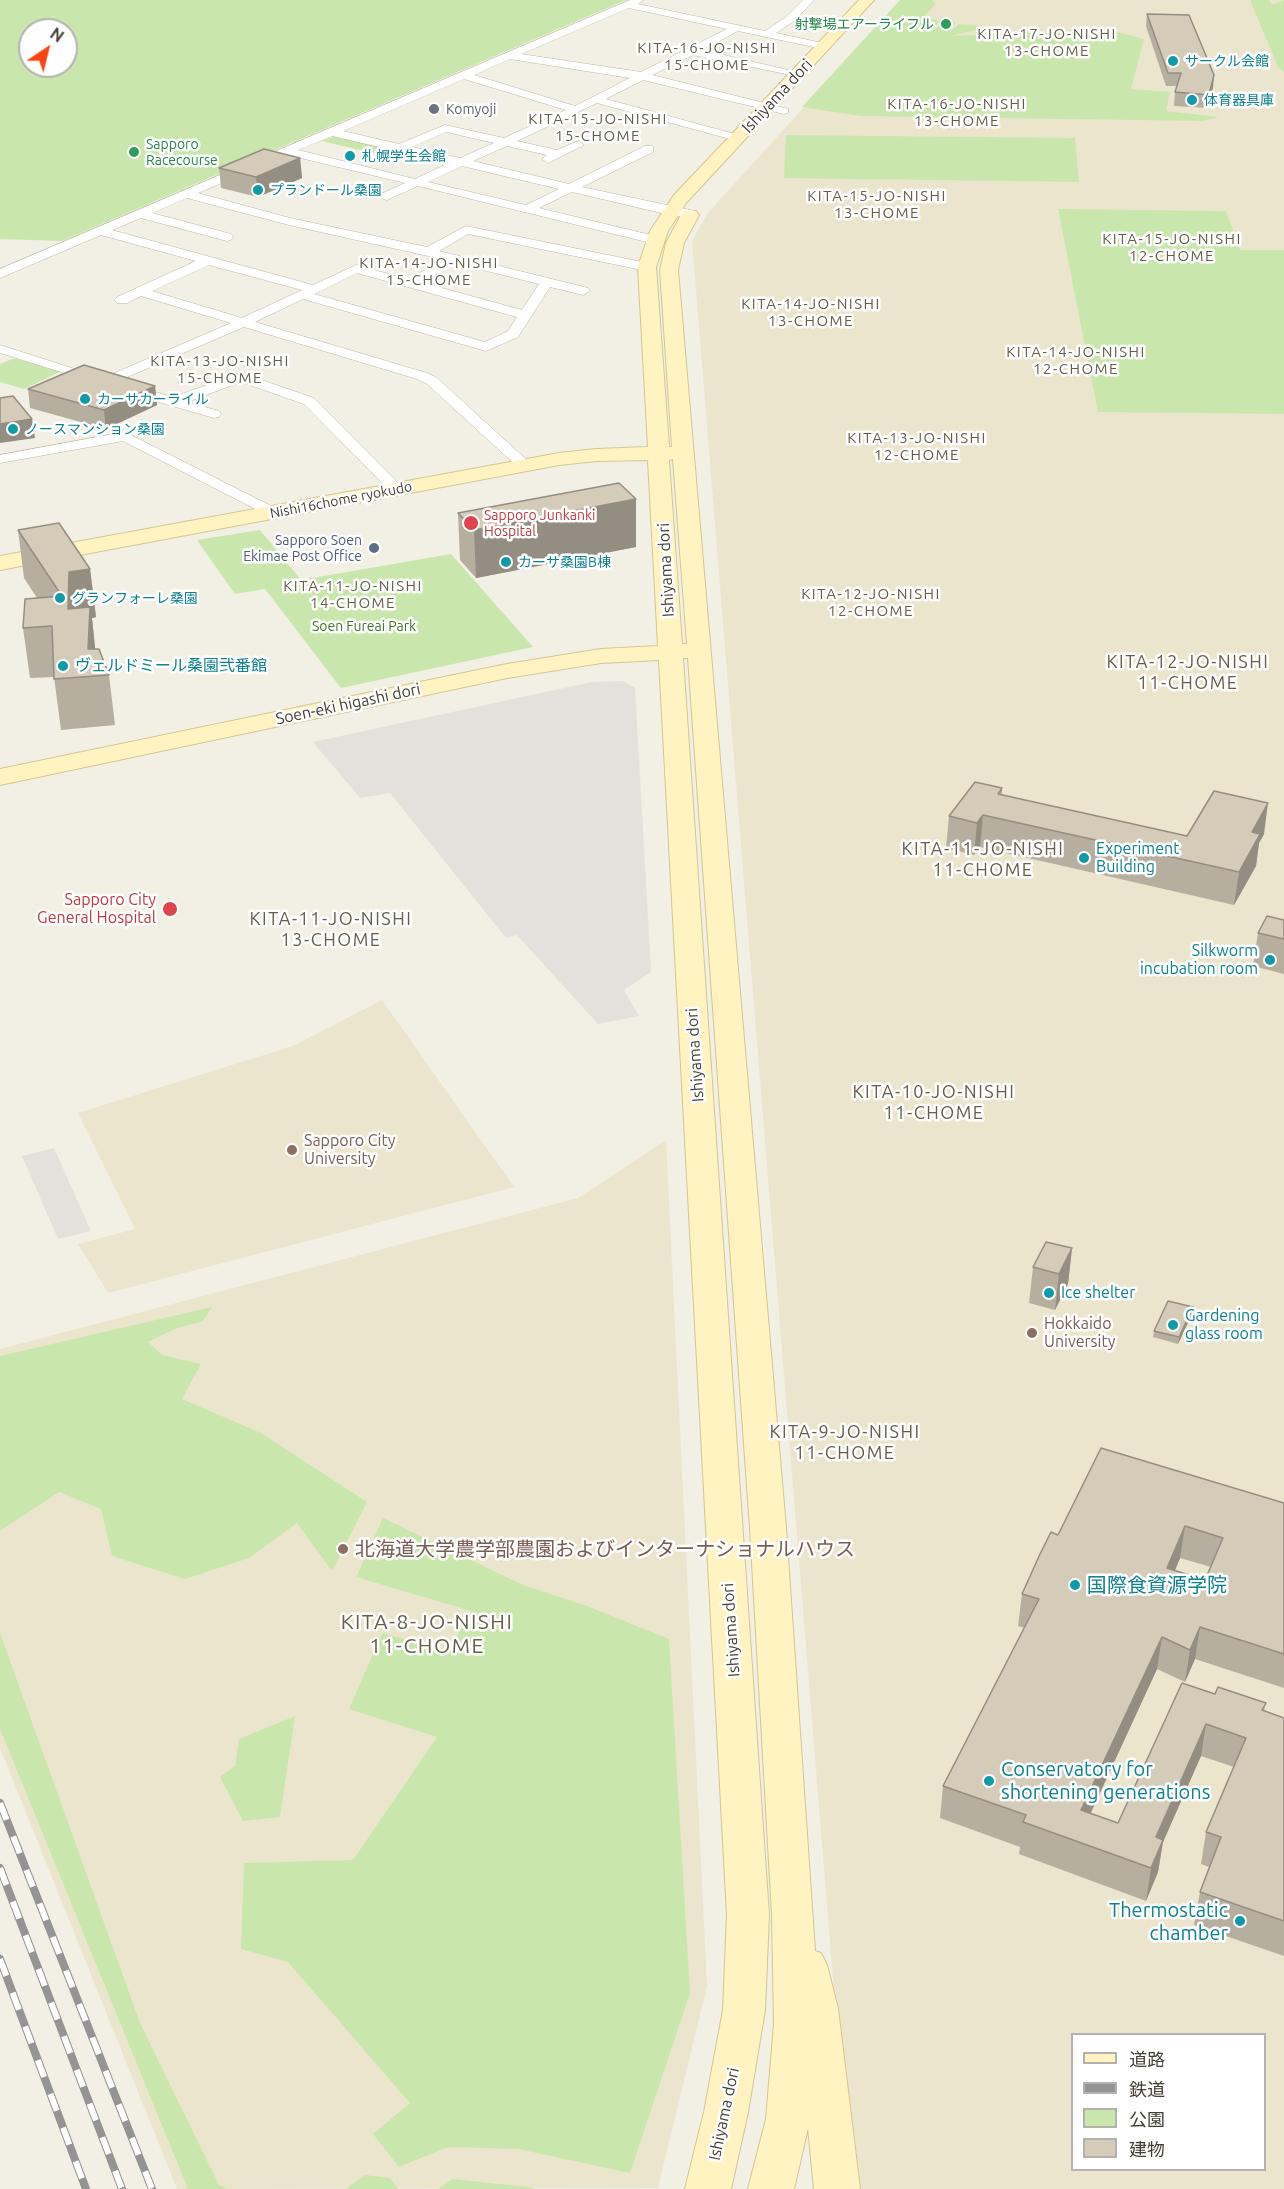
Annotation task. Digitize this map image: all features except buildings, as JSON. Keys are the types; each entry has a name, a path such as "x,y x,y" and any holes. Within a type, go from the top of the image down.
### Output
{"main road":[{"name":"Ishiyama dori","path":"771,2189 788,2119 795,2024 794,1915 768,1528 684,651 660,453 647,267 655,240 670,211 867,0"},
{"name":"Ishiyama dori","path":"708,2189 726,2112 744,2010 748,1915 684,651 683,453 669,270 675,243 691,214 885,0"},
{"name":"Nishi16chome ryokudo","path":"0,564 524,465 596,455 683,453"},
{"name":"Soen-eki higashi dori","path":"0,777 507,671 601,656 684,651"},
{"path":"794,1915 817,2010 837,2189"}],"street":[{"path":"767,34 790,19 809,0"},
{"path":"0,274 633,2 737,28 824,46"},
{"path":"387,196 507,142 737,28"},
{"path":"691,51 797,75"},
{"path":"509,56 642,76 784,111"},
{"path":"462,75 574,109"},
{"path":"595,99 738,138"},
{"path":"400,148 445,128 559,154"},
{"path":"331,132 691,214"},
{"path":"471,196 578,145"},
{"path":"528,209 649,149"},
{"path":"286,152 655,240"},
{"path":"186,194 289,221 429,250 428,252 457,260 583,291"},
{"path":"141,214 227,237"},
{"path":"429,250 466,230 647,267"},
{"path":"100,231 209,260 486,347 513,334 547,282"},
{"path":"9,256 49,253"},
{"path":"122,300 209,260"},
{"path":"408,283 457,260"},
{"path":"106,382 242,323 356,269 525,315"},
{"path":"141,292 432,381 524,465"},
{"path":"4,354 214,414"},
{"path":"173,402 241,377 300,396 309,401 396,489"},
{"path":"0,459 125,436 272,512"}],"shaded area":[{"name":"Hokkaido University","path":"901,0 1284,0 1284,2189 850,2189 692,241 708,213"},
{"path":"622,681 635,688 651,972 624,990 639,1016 598,1024 517,935 506,938 390,793 360,798 313,742 592,682"},
{"name":"Sapporo City University","path":"382,1000 514,1187 108,1293 78,1244 135,1229 78,1113 293,1046"},
{"name":"北海道大学農学部農園およびインターナショナルハウス","path":"666,1140 707,1986 658,2188 177,2189 0,1748 0,1349 578,1198"},
{"path":"54,1148 91,1231 58,1239 22,1156"}],"green space":[{"name":"Sapporo Racecourse","path":"0,0 626,0 62,241 0,239"},
{"path":"900,0 932,0 936,4 923,17 940,21 934,27 937,28 943,20 956,22 950,28 940,28 952,30 959,24 984,26 977,30 949,36 1107,29 1144,39 1131,89 1170,92 1166,111 1219,117 1202,121 861,116 802,107"},
{"path":"1250,0 1269,0 1272,5 1284,0 1284,72 1278,67"},
{"path":"786,135 1075,138 1079,182 784,178"},
{"path":"334,136 401,152 389,157 322,141"},
{"path":"1058,209 1226,211 1240,250 1284,250 1284,414 1098,412"},
{"path":"12,359 62,371 24,389 0,382 0,364"},
{"name":"Soen Fureai Park","path":"260,530 301,580 451,554 533,647 341,688 265,589 235,594 197,540"},
{"path":"212,1307 203,1321 175,1329 148,1342 162,1355 201,1364 182,1399 261,1433 367,1502 332,1571 297,1523 249,1558 185,1579 112,1556 101,1509 59,1492 0,1531 0,1356"},
{"path":"383,1518 523,1585 587,1606 669,1639 690,1993 630,2173 518,2149 448,2147 399,2167 373,2134 410,2103 288,1962 241,1949 244,1863 353,1860 437,1737 349,1709 382,1633 449,1650 471,1611 356,1577"},
{"path":"0,1633 140,2023 219,2185 228,2189 188,2189 0,1729"},
{"path":"295,1716 280,1817 243,1821 220,1777 235,1766 239,1739"},
{"path":"365,2175 390,2178 398,2189 346,2189"},
{"path":"453,2179 527,2187 536,2189 438,2189"}],"railway":[{"path":"0,1803 152,2189"},
{"path":"0,1868 122,2189"},
{"path":"0,1959 86,2189"}],"place":[{"name":"射撃場エアーライフル","path":"946,24"},
{"name":"サークル会館","path":"1173,61"},
{"name":"体育器具庫","path":"1192,100"},
{"name":"Komyoji","path":"434,109"},
{"name":"Sapporo Racecourse","path":"134,152"},
{"name":"札幌学生会館","path":"350,156"},
{"name":"プランドール桑園","path":"258,190"},
{"name":"カーサカーライル","path":"85,399"},
{"name":"ノースマンション桑園","path":"13,429"},
{"name":"Sapporo Junkanki Hospital","path":"471,523"},
{"name":"Sapporo Soen Ekimae Post Office","path":"374,548"},
{"name":"カーサ桑園B棟","path":"506,562"},
{"name":"グランフォーレ桑園","path":"60,598"},
{"name":"ヴェルドミール桑園弐番館","path":"63,666"},
{"name":"Experiment Building","path":"1084,858"},
{"name":"Sapporo City General Hospital","path":"170,909"},
{"name":"Silkworm incubation room","path":"1270,960"},
{"name":"Sapporo City University","path":"292,1150"},
{"name":"Ice shelter","path":"1049,1293"},
{"name":"Gardening glass room","path":"1173,1325"},
{"name":"Hokkaido University","path":"1032,1333"},
{"name":"北海道大学農学部農園およびインターナショナルハウス","path":"343,1549"},
{"name":"国際食資源学院","path":"1075,1585"},
{"name":"Conservatory for shortening generations","path":"989,1781"},
{"name":"Thermostatic chamber","path":"1240,1921"}],"district":[{"name":"KITA-17-JO-NISHI 13-CHOME","path":"1047,42"},
{"name":"KITA-16-JO-NISHI 15-CHOME","path":"707,56"},
{"name":"KITA-16-JO-NISHI 13-CHOME","path":"957,112"},
{"name":"KITA-15-JO-NISHI 15-CHOME","path":"598,128"},
{"name":"KITA-15-JO-NISHI 13-CHOME","path":"877,204"},
{"name":"KITA-15-JO-NISHI 12-CHOME","path":"1172,248"},
{"name":"KITA-14-JO-NISHI 15-CHOME","path":"429,272"},
{"name":"KITA-14-JO-NISHI 13-CHOME","path":"811,312"},
{"name":"KITA-14-JO-NISHI 12-CHOME","path":"1076,360"},
{"name":"KITA-13-JO-NISHI 15-CHOME","path":"220,370"},
{"name":"KITA-13-JO-NISHI 12-CHOME","path":"917,446"},
{"name":"KITA-11-JO-NISHI 14-CHOME","path":"353,594"},
{"name":"KITA-12-JO-NISHI 12-CHOME","path":"871,602"},
{"name":"KITA-12-JO-NISHI 11-CHOME","path":"1188,672"},
{"name":"KITA-11-JO-NISHI 11-CHOME","path":"983,859"},
{"name":"KITA-11-JO-NISHI 13-CHOME","path":"331,929"},
{"name":"KITA-10-JO-NISHI 11-CHOME","path":"934,1102"},
{"name":"KITA-9-JO-NISHI 11-CHOME","path":"845,1442"},
{"name":"KITA-8-JO-NISHI 11-CHOME","path":"427,1634"}]}
